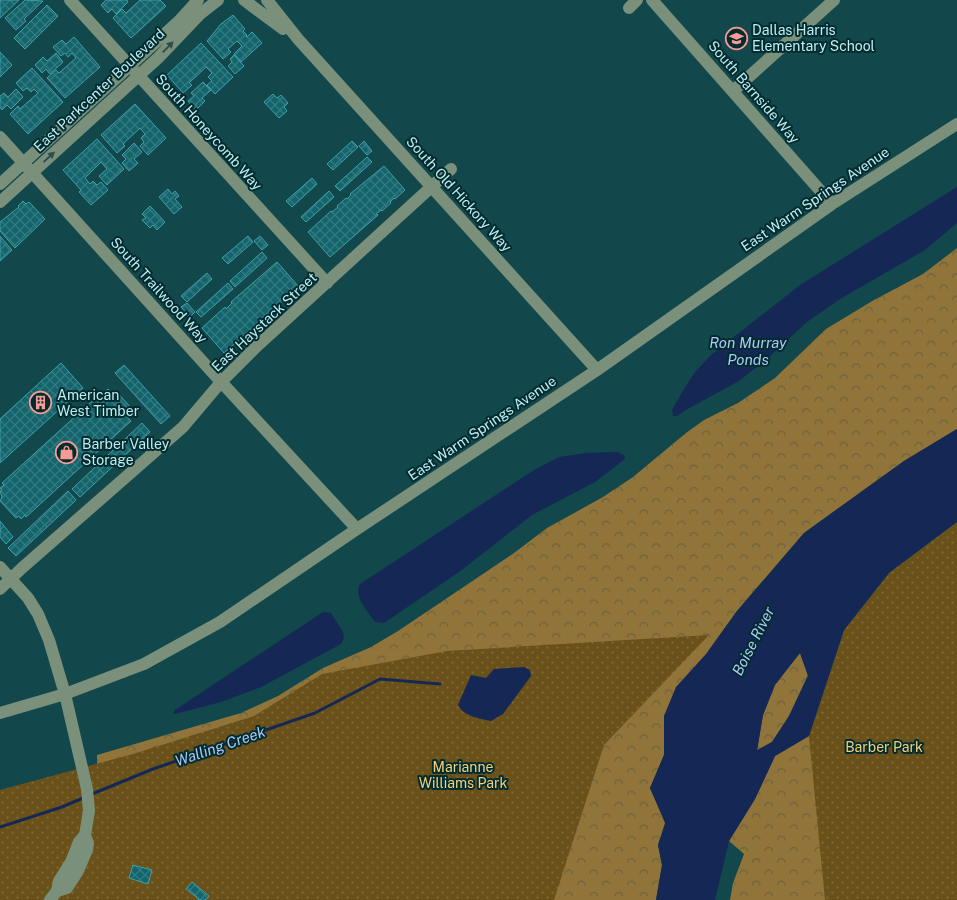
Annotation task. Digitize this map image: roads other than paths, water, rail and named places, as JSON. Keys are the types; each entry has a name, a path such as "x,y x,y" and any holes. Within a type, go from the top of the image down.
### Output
{"street":[{"name":"South Honeycomb Way","path":"70,0 327,283"},
{"name":"East Parkcenter Boulevard","path":"0,202 28,168 133,71 198,0"},
{"name":"East Parkcenter Boulevard","path":"133,71 164,52 200,14 218,0"},
{"name":"South Old Hickory Way","path":"244,0 298,39"},
{"name":"South Old Hickory Way","path":"267,0 298,39 597,370"},
{"name":"South Barnside Way","path":"652,0 832,204"},
{"path":"734,91 834,0"},
{"name":"East Warm Springs Avenue","path":"0,713 65,694 144,664 220,622 597,370 832,204 957,124"},
{"name":"South Trailwood Way","path":"0,137 221,382 357,529"},
{"name":"East Parkcenter Boulevard","path":"0,184 28,168"},
{"name":"East Haystack Street","path":"0,589 183,427 221,382 256,347 451,170"},
{"path":"0,567 28,598 50,640 82,764 89,805 85,835 79,842 71,862 58,881 53,896"}],"water":[{"name":"Ron Murray Ponds","path":"957,187 957,223 925,250 840,299 807,322 767,359 739,381 677,416 673,416 672,410 684,389 695,372 711,355 800,285"},
{"name":"Boise River","path":"957,429 957,522 889,573 844,630 809,736 775,756 755,799 729,841 715,900 656,900 662,865 658,845 665,823 650,788 664,755 664,716 676,687 706,654 737,611 804,533 904,461","holes":["800,653 808,676 789,716 772,742 757,750 763,715 775,685"]},
{"path":"617,452 624,455 625,459 595,482 532,515 459,572 384,623 375,622 362,604 358,594 360,584 534,470 559,457 586,453"},
{"path":"323,612 331,613 343,632 344,638 341,644 261,687 221,702 173,713 175,710"},
{"path":"524,667 530,670 531,676 503,714 491,721 468,715 458,705 471,675 486,678 494,669"}],"waterway":[{"name":"Walling Creek","path":"92,794 153,769 315,713 380,679 440,684"},
{"name":"Walling Creek","path":"0,827 62,807 83,798"}],"place":[{"name":"Dallas Harris Elementary School","path":"736,38"},
{"name":"American West Timber","path":"41,403"},
{"name":"Barber Valley Storage","path":"66,452"}],"park label":[{"name":"Barber Park","path":"884,747"},
{"name":"Marianne Williams Park","path":"463,776"}]}
